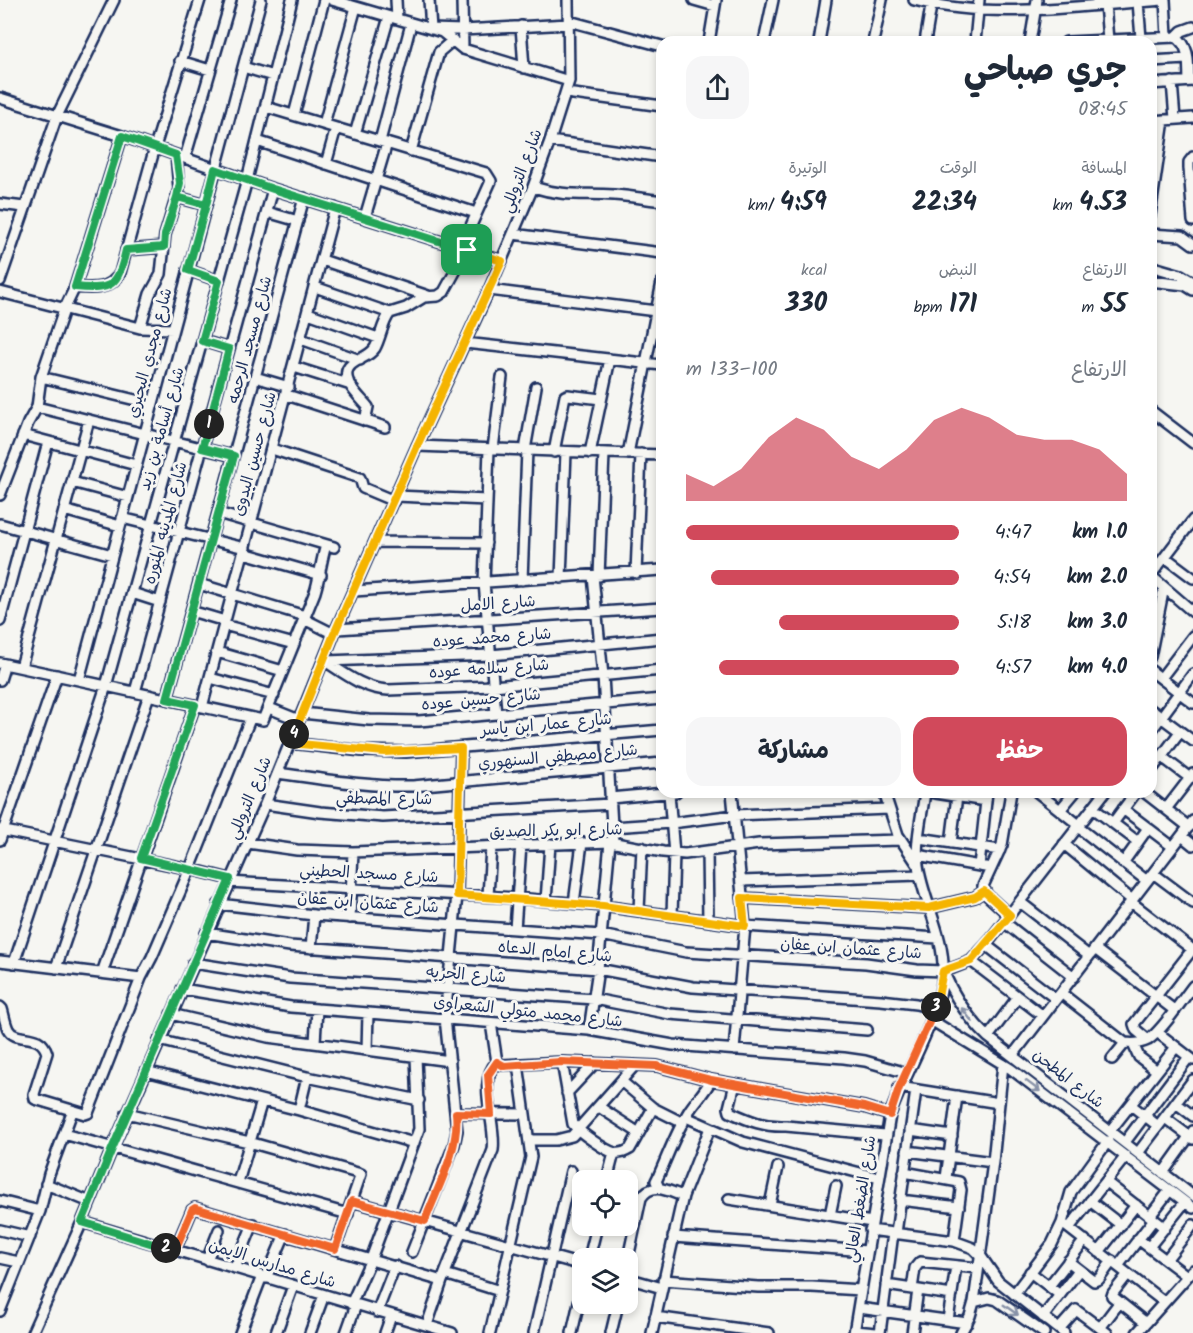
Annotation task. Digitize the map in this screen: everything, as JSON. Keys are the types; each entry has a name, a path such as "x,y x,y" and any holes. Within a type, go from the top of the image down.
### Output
{"street":[{"path":"0,281 57,116 114,0"},
{"path":"75,287 92,289 113,283 120,273 180,61 200,0"},
{"path":"140,328 150,294 161,274 165,235 180,183 181,156 231,0"},
{"name":"شارع مجدي البحيري","path":"79,680 261,0"},
{"name":"شارع أسامة بن زيد","path":"14,963 106,686 247,180 292,0"},
{"path":"294,115 324,0"},
{"path":"332,0 442,32 463,49 569,81"},
{"path":"355,134 393,18 396,0"},
{"path":"429,0 431,29"},
{"path":"462,0 463,49"},
{"name":"شارع التروللي","path":"32,1333 206,933 265,804 336,632 417,446 502,261 533,187 569,81 568,0"},
{"path":"694,0 716,3 710,36"},
{"path":"765,36 772,0"},
{"path":"820,36 826,0"},
{"path":"874,36 882,0"},
{"path":"914,0 978,11 1034,10 1122,1 1163,0 1172,36 1183,42 1186,50 1191,81 1157,83"},
{"path":"976,36 980,0"},
{"path":"1031,36 1036,0"},
{"path":"926,36 932,2"},
{"path":"1138,2 1141,36"},
{"path":"1104,36 1105,4"},
{"path":"324,124 356,7"},
{"path":"431,29 463,30 569,22 656,44"},
{"path":"365,217 376,180 411,24"},
{"path":"521,26 524,68"},
{"path":"1157,37 1172,36 1193,27"},
{"path":"411,151 439,52 453,40"},
{"path":"1157,61 1187,59"},
{"path":"180,61 210,70"},
{"path":"243,67 273,76"},
{"path":"1172,82 1174,119"},
{"path":"566,93 656,105"},
{"path":"0,98 122,136 273,189 502,261"},
{"path":"266,107 486,173 491,181 476,213 464,249 444,292 438,296 428,296 322,260"},
{"path":"1157,120 1193,118"},
{"path":"1157,168 1164,120"},
{"path":"326,164 336,128"},
{"path":"1,491 23,435 37,407 41,377 64,310 75,287 122,136"},
{"path":"257,141 476,213"},
{"path":"550,141 656,155"},
{"path":"1193,157 1189,168 1193,220"},
{"path":"533,187 553,194 615,195 656,200"},
{"name":"شارع المدينه المنوره","path":"135,692 273,189"},
{"path":"177,197 206,205"},
{"name":"شارع مسجد الرحمه","path":"167,699 304,198"},
{"path":"0,204 24,207"},
{"name":"شارع حسين البدوى","path":"102,973 141,858 210,678 335,208"},
{"path":"267,212 298,221"},
{"path":"513,234 656,252"},
{"path":"1157,234 1182,236 1193,244"},
{"path":"126,250 164,247"},
{"path":"1157,268 1180,275 1193,282"},
{"path":"188,270 219,281"},
{"path":"1157,282 1185,285 1193,290"},
{"path":"315,287 390,313 406,308 428,296"},
{"path":"489,290 656,310"},
{"path":"0,292 140,328 172,329"},
{"path":"308,313 378,338"},
{"path":"365,421 368,407 359,398 347,378 348,370 353,363 370,353 390,313"},
{"path":"628,454 656,319"},
{"path":"301,339 360,360"},
{"path":"202,341 229,349"},
{"path":"465,343 656,364"},
{"path":"590,453 610,359"},
{"path":"294,367 351,385"},
{"path":"41,377 152,404"},
{"path":"255,377 385,428"},
{"path":"496,714 484,583 491,449 502,377"},
{"path":"522,580 526,450 536,387"},
{"path":"554,452 565,396 601,399"},
{"path":"37,407 234,456"},
{"path":"1157,415 1193,443"},
{"path":"21,668 89,420"},
{"path":"23,435 136,465"},
{"path":"0,621 48,442"},
{"path":"417,446 656,455"},
{"path":"272,449 360,478 363,488 395,498 487,500"},
{"path":"561,578 566,452"},
{"path":"589,1030 612,842 596,576 604,454"},
{"path":"636,573 641,454"},
{"path":"72,482 128,497"},
{"path":"64,510 121,522 151,525 211,540 321,575"},
{"path":"0,680 3,664 263,720 321,575 321,563 330,546 218,513"},
{"path":"1157,567 1193,520"},
{"path":"0,524 112,555"},
{"path":"376,542 486,543"},
{"path":"1165,557 1192,576"},
{"path":"354,591 656,571"},
{"path":"1157,581 1193,612"},
{"path":"199,584 305,617 336,632"},
{"path":"1157,619 1164,587"},
{"path":"132,593 160,602"},
{"name":"شارع الامل","path":"336,632 656,609"},
{"path":"191,611 294,644"},
{"path":"1161,678 1193,636"},
{"name":"شارع محمد عوده","path":"325,661 490,655 656,639"},
{"path":"217,652 284,671"},
{"name":"شارع سلامه عوده","path":"325,661 361,684 379,690 493,686 656,670"},
{"path":"1,834 57,675"},
{"path":"1157,675 1193,703"},
{"path":"1157,722 1192,676"},
{"path":"210,678 274,696"},
{"path":"56,968 149,694"},
{"name":"شارع حسين عوده","path":"269,708 301,717 394,721 656,700"},
{"path":"1157,714 1193,741"},
{"path":"0,1007 3,1010 8,1030 14,1034 34,1039 45,1047 47,1053 34,1094 35,1100 85,1114 89,1110 141,978 190,869 250,718"},
{"name":"شارع عمار ابن ياسر","path":"290,743 384,752 461,748 656,731"},
{"path":"1157,763 1180,732"},
{"path":"412,1251 454,1145 457,1131 445,1018 457,895 461,748"},
{"path":"1162,756 1191,776 1166,809"},
{"name":"شارع مصطفي السنهوري","path":"278,772 363,785 388,786 656,764"},
{"name":"شارع المصطفي","path":"265,804 351,815 414,816 611,801 656,795"},
{"path":"669,798 674,854 672,915"},
{"path":"733,798 745,926 734,1050"},
{"path":"886,798 900,840 918,865"},
{"path":"926,798 919,838 918,865 938,938 943,971 971,961 986,945 1100,798"},
{"path":"951,843 957,798"},
{"path":"979,866 987,798"},
{"path":"1010,798 999,850 983,886 984,891 1007,918 1074,976"},
{"path":"1045,798 1123,863 1192,899"},
{"path":"1060,810 1070,798"},
{"path":"1113,823 1131,798"},
{"path":"1004,1065 1191,824 1152,798"},
{"path":"1093,808 1138,843"},
{"path":"612,827 735,815 890,809"},
{"path":"1123,809 1173,847"},
{"path":"1123,863 1148,828"},
{"name":"شارع مسجد الحطيني","path":"1,834 55,841 141,858 229,881 517,898 639,910 745,926 938,938"},
{"path":"1182,836 1193,845"},
{"path":"919,838 999,850"},
{"name":"شارع ابو بكر الصديق","path":"248,843 297,850 353,852 612,842 674,854 781,842 900,840"},
{"path":"574,903 582,843"},
{"path":"546,901 550,844"},
{"path":"1064,844 1192,948 1134,1023 1136,1030 1148,1040"},
{"path":"515,929 520,845"},
{"path":"488,896 491,847"},
{"path":"639,910 642,847"},
{"path":"706,851 708,921"},
{"path":"350,918 353,852"},
{"path":"741,881 918,865 991,868"},
{"path":"742,898 929,908 975,897 984,891"},
{"path":"1020,902 1174,1010"},
{"name":"شارع عثمان ابن عفان","path":"219,904 350,918 601,935 686,952 866,963 943,971"},
{"path":"311,948 314,915"},
{"name":"شارع امام الدعاه","path":"206,933 311,948 598,969 672,984 740,991 900,1001 935,1009"},
{"path":"986,945 1129,1043 1139,1057 1157,1071"},
{"path":"971,961 1043,1016"},
{"path":"0,962 141,978"},
{"name":"شارع الحريه","path":"193,963 302,979 594,999 670,1014 867,1030"},
{"name":"شارع الضغط العالي","path":"854,1332 890,1115 899,1088 931,1020 942,984 943,971"},
{"name":"شارع المطحن","path":"943,971 964,1012 988,1037 1109,1136 1126,1156 1170,1190 1190,1202"},
{"path":"1112,1059 1129,1043 1148,1040 1157,1032 1193,986"},
{"name":"شارع محمد متولي الشعراوى","path":"182,989 317,1009 589,1030 662,1043 854,1059 907,1073"},
{"path":"988,1037 1018,997"},
{"path":"315,1042 317,1009"},
{"path":"367,1050 368,1012"},
{"path":"171,1014 268,1036 450,1061"},
{"name":"شارع المطحن","path":"931,1020 1004,1065 1109,1136 1125,1142 1163,1173 1190,1202"},
{"path":"425,1328 493,1150 494,1134 488,1075 497,1062 491,1023"},
{"path":"1125,1142 1191,1059 1157,1032"},
{"path":"159,1040 307,1077 418,1100"},
{"path":"1066,1226 1071,1192 1131,1105 1176,1047"},
{"path":"961,1333 974,1302 1004,1065 1000,1054 1012,1055"},
{"path":"346,1333 354,1304 420,1124 416,1057"},
{"path":"497,1062 501,1065 561,1062 657,1066 711,1080 864,1107 890,1115"},
{"path":"561,1062 573,1124 578,1130 614,1153 630,1149 653,1108"},
{"path":"567,1093 595,1063"},
{"path":"490,1333 530,1166 529,1140 518,1064"},
{"path":"529,1140 565,1139 578,1130 635,1065"},
{"path":"146,1071 299,1110 414,1143"},
{"path":"299,1110 307,1077"},
{"path":"659,1188 658,1177 684,1120 711,1080"},
{"path":"621,1081 653,1108 742,1142 879,1178"},
{"path":"735,1084 730,1112 759,1124 885,1136"},
{"path":"1138,1153 1191,1086"},
{"path":"899,1088 999,1103"},
{"path":"854,1332 878,1333 916,1090"},
{"path":"946,1178 957,1096"},
{"path":"238,1182 262,1101"},
{"path":"1176,1103 1193,1116"},
{"path":"1131,1105 1145,1116 1192,1135 1163,1173"},
{"path":"599,1107 639,1133"},
{"path":"0,1311 5,1286 20,1262 30,1237 72,1112"},
{"path":"127,1113 249,1142 361,1174 335,1249"},
{"path":"456,1113 525,1114"},
{"path":"652,1333 683,1196 710,1128"},
{"path":"910,1130 952,1136"},
{"path":"64,1134 348,1214"},
{"path":"907,1150 993,1162"},
{"path":"610,1170 614,1153"},
{"path":"1014,1294 1066,1226 1090,1202 1126,1156"},
{"path":"770,1205 778,1167"},
{"path":"534,1333 571,1171"},
{"path":"904,1172 955,1180 961,1186 954,1241"},
{"path":"1106,1182 1165,1228"},
{"path":"46,1184 90,1202"},
{"path":"830,1215 836,1186"},
{"path":"630,1248 641,1198 645,1192 652,1188 659,1188 683,1196"},
{"path":"1068,1261 1092,1280 1096,1280 1138,1239 1170,1190"},
{"path":"729,1199 830,1215 894,1233 954,1241 973,1248 991,1273 1061,1331 1076,1310 1104,1330 1119,1303"},
{"path":"900,1200 959,1207"},
{"path":"0,1201 40,1211"},
{"path":"352,1201 572,1262"},
{"path":"1090,1202 1120,1225"},
{"path":"1149,1247 1190,1202"},
{"path":"1099,1252 1136,1205"},
{"path":"175,1250 192,1210 195,1208 395,1266 500,1290"},
{"name":"شارع مدارس الايمن","path":"82,1222 354,1304 425,1328 451,1333"},
{"path":"235,1268 252,1224"},
{"path":"1166,1260 1193,1225"},
{"path":"1066,1226 1164,1302"},
{"path":"0,1230 30,1237"},
{"path":"207,1260 219,1230"},
{"path":"240,1333 285,1234"},
{"path":"673,1237 867,1251"},
{"path":"1137,1333 1190,1273 1166,1260 1138,1239"},
{"path":"1049,1286 1085,1240"},
{"path":"0,1258 20,1262"},
{"path":"912,1333 915,1316 915,1268 920,1262 978,1268"},
{"path":"377,1312 395,1266"},
{"path":"948,1320 956,1266"},
{"path":"974,1302 981,1299 997,1300 1040,1332 1044,1318 1079,1270"},
{"path":"1030,1272 1060,1295"},
{"path":"1128,1274 1112,1294 1113,1298 1146,1323"},
{"path":"638,1280 663,1284 861,1290"},
{"path":"886,1285 952,1295"},
{"path":"276,1333 293,1286"},
{"path":"310,1333 324,1295"},
{"path":"859,1308 967,1323"},
{"path":"572,1333 576,1314"},
{"path":"611,1333 616,1314"},
{"path":"385,1333 391,1316"},
{"path":"656,1317 769,1333"}],"route":[{"path":"467,250 215,169 206,205 177,197 165,235 164,247 126,250 120,273 113,283 92,289 75,287 122,136 176,155 180,183 177,197 206,205 188,270 219,281 202,341 229,349 202,448 234,456 167,699 195,705 141,858 230,879 82,1222 175,1250 192,1210 195,1208 335,1249 352,1201 425,1221 454,1145 457,1131 456,1113 491,1114 487,1083 491,1067 497,1062 504,1066 561,1062 657,1066 711,1080 864,1107 890,1115 899,1088 931,1020 942,984 943,971 971,961 1010,915 984,891 975,897 929,908 742,898 745,926 603,906 457,895 461,748 384,752 290,743 334,634 502,261 467,250"}]}
